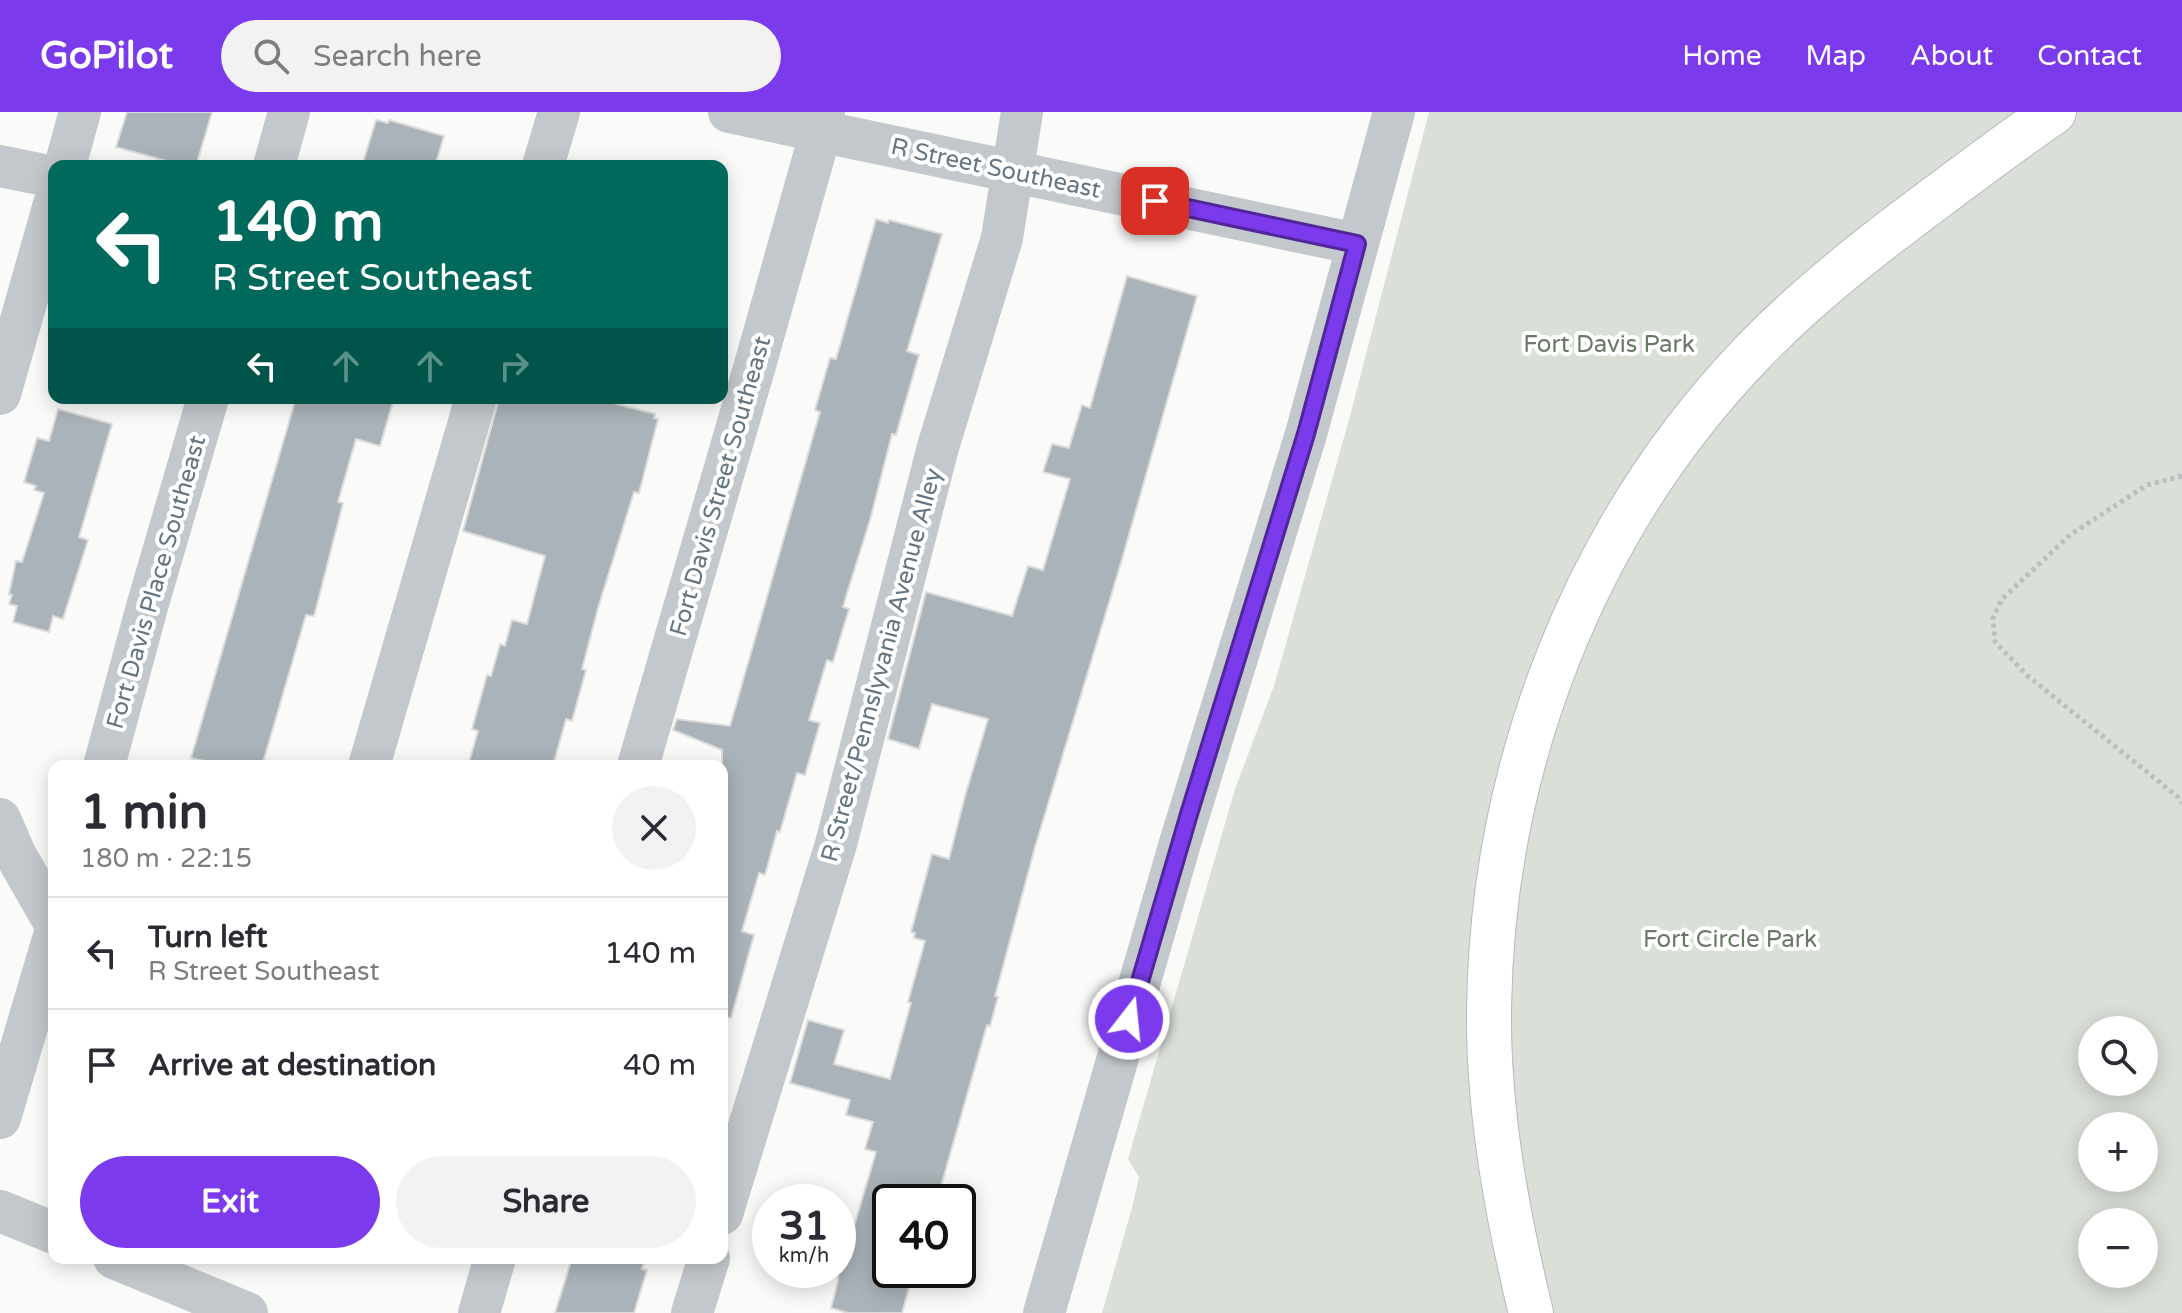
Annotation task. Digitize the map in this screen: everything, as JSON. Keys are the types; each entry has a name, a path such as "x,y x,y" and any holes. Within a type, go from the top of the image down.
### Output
{"main road":[{"path":"1531,1313 1512,1229 1496,1126 1489,1011 1491,953 1499,873 1514,794 1537,714 1567,634 1594,576 1638,499 1706,405 1752,354 1839,273 1915,213 2054,112"}],"street":[{"path":"67,160 80,112"},
{"path":"276,160 289,112"},
{"path":"545,160 559,112"},
{"name":"R Street Southeast","path":"729,112 822,122 1013,172 1357,244"},
{"name":"R Street/Pennslyvania Avenue Alley","path":"728,1195 836,844 938,447 1002,238 1022,112"},
{"path":"1044,1313 1180,843 1306,434 1394,112"},
{"name":"Fort Davis Street Southeast","path":"640,760 822,122"},
{"path":"0,166 48,176"},
{"path":"0,394 48,225"},
{"name":"Fort Davis Place Southeast","path":"106,760 206,404"},
{"path":"371,760 474,404"},
{"path":"0,819 15,854 48,912"},
{"path":"0,1118 48,979"},
{"path":"0,1211 48,1231"},
{"path":"129,1264 247,1313"},
{"path":"479,1313 493,1264"},
{"path":"692,1313 707,1264"}],"path":[{"path":"2182,476 2147,485 2070,535 2002,599 1993,618 1995,642 2029,677 2182,803"}],"green space":[{"name":"Fort Circle Park","path":"1429,112 2182,112 2182,1313 1102,1313 1139,1177 1128,1159 1235,789 1274,686 1350,416"}],"building":[{"path":"127,112 212,112 198,160 163,160 116,147"},
{"path":"376,120 388,123 389,120 444,136 437,160 364,160"},
{"path":"876,219 942,234 907,351 919,355 896,435 892,434 843,607 849,609 833,662 827,660 809,720 820,723 805,775 797,773 765,875 759,873 742,931 754,935 731,1018 728,1018 728,760 722,760 722,750 673,730 677,719 730,726 820,412 815,410 830,358 836,359"},
{"path":"1127,276 1197,296 1035,847 995,996 998,997 990,1026 987,1025 942,1184 872,1184 872,1288 909,1288 902,1313 848,1313 831,1308 836,1288 856,1288 856,1220 876,1152 865,1149 873,1122 846,1115 850,1100 790,1083 808,1020 844,1030 834,1064 890,1079 925,941 914,938 915,933 911,932 932,854 949,859 988,719 932,704 919,749 888,739 926,592 1012,616 1028,566 1043,570 1070,479 1043,472 1052,444 1069,448 1082,405 1090,408"},
{"path":"294,404 392,404 380,446 356,439 338,502 343,503 314,616 306,615 264,760 191,758"},
{"path":"497,404 616,404 655,414 654,418 658,419 639,493 634,492 598,608 572,721 566,719 555,760 470,760 478,731 472,729 487,675 491,676 500,644 505,646 512,620 527,624 545,556 463,531"},
{"path":"58,409 112,424 79,537 88,540 63,619 53,616 49,632 13,622 17,606 9,604 12,595 9,594 16,561 22,562 44,493 24,482 37,438 49,441"},
{"path":"570,1264 643,1264 642,1269 647,1270 634,1313 555,1313"}],"route":[{"path":"1129,1019 1306,434 1357,244 1155,201"}],"park label":[{"name":"Fort Davis Park","path":"1609,344"}]}
